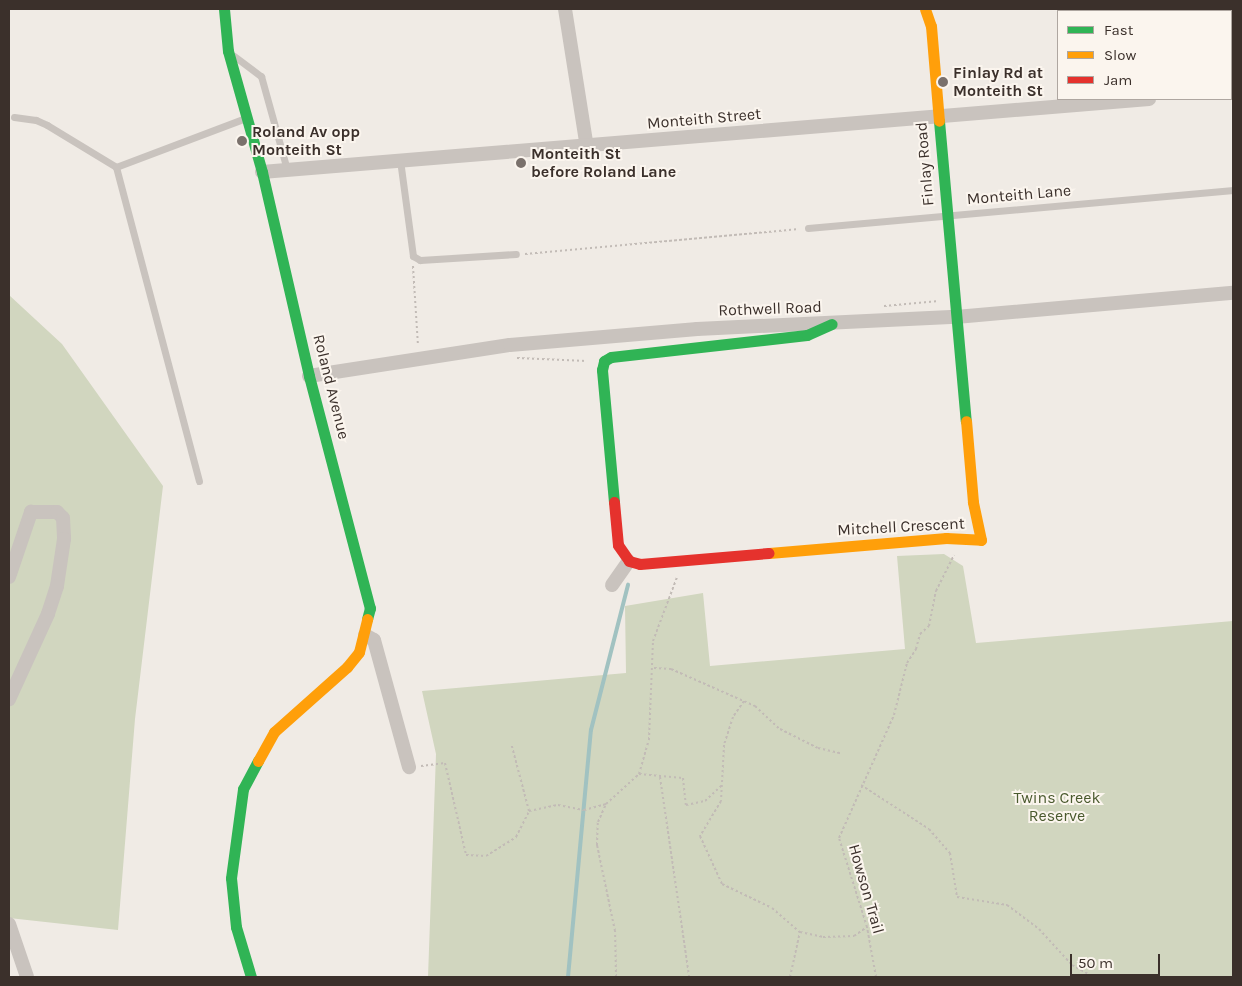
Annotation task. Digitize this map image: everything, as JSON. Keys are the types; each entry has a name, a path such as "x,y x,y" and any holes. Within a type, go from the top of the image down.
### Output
{"street":[{"name":"Roland Avenue","path":"224,9 228,51 262,172 309,376 370,608 359,652 346,667 274,732 243,789 231,878 236,927 250,977"},
{"path":"565,9 587,148"},
{"name":"Finlay Road","path":"925,9 931,26 937,114 956,317"},
{"name":"Monteith Street","path":"262,172 400,160 587,148 937,114 1135,100"},
{"name":"Rothwell Road","path":"309,376 520,344 697,329 956,317 1233,293"},
{"name":"Mitchell Crescent","path":"629,561 640,564 965,539 981,540 973,502 956,317"},
{"path":"612,584 629,561 618,545 602,370 604,362 611,357 807,335 832,324"},
{"path":"9,577 31,512 57,512 63,518 64,539 57,586 48,614 9,700"},
{"path":"365,634 374,640 409,767"},
{"path":"9,924 27,977"}],"lane":[{"path":"228,51 261,76 287,170"},
{"path":"14,117 36,120 47,125 116,167 199,481"},
{"path":"116,167 247,118"},
{"path":"400,160 413,256 420,260 516,254"},
{"name":"Monteith Lane","path":"808,228 1233,190"}],"path":[{"path":"516,254 808,228"},
{"path":"413,256 419,360"},
{"path":"518,359 604,362"},
{"name":"Howson Trail","path":"876,977 867,927 839,838 861,785 894,715 907,663 916,649 920,634 929,626 936,591 965,539"},
{"path":"616,977 615,931 597,846 598,822 606,804 639,774 649,740 653,641 683,561"},
{"path":"653,668 671,669 744,701 755,706 780,729 818,748 840,753"},
{"path":"744,701 733,717 724,745 721,801 700,836 722,884 772,908 800,932 823,937 854,936 867,927"},
{"path":"409,767 445,763 466,854 486,856 516,837 529,812 511,743"},
{"path":"639,774 683,778 686,805 705,801 722,785"},
{"path":"660,777 689,977"},
{"path":"861,785 929,829 950,853 957,897 1008,905 1039,929 1072,965 1094,977"},
{"path":"529,812 558,804 584,810 606,804"},
{"path":"790,977 800,932"}],"green space":[{"path":"9,295 62,344 163,486 135,719 118,930 9,918"},
{"name":"Twins Creek Reserve","path":"944,554 963,566 976,643 1233,621 1233,977 428,977 436,754 422,691 626,673 625,606 703,593 710,666 905,649 897,556"}],"waterway":[{"path":"568,977 591,730 628,585"}],"traffic: fast":[{"path":"224,9 228,51 262,172 309,376 370,608 367,619"},
{"path":"939,121 966,421"},
{"path":"614,502 602,370 604,361 611,357 807,335 832,324"},
{"path":"251,977 236,927 231,878 243,789 258,761"}],"traffic: slow":[{"path":"925,9 931,26 939,121"},
{"path":"769,553 946,538 981,540 973,502 966,421"},
{"path":"258,761 274,732 347,667 359,652 367,619"}],"traffic: jam":[{"path":"614,502 618,545 629,561 640,564 769,553"}],"place":[{"name":"Finlay Rd at Monteith St","path":"943,82"},
{"name":"Roland Av opp Monteith St","path":"242,141"},
{"name":"Monteith St before Roland Lane","path":"521,163"}]}
